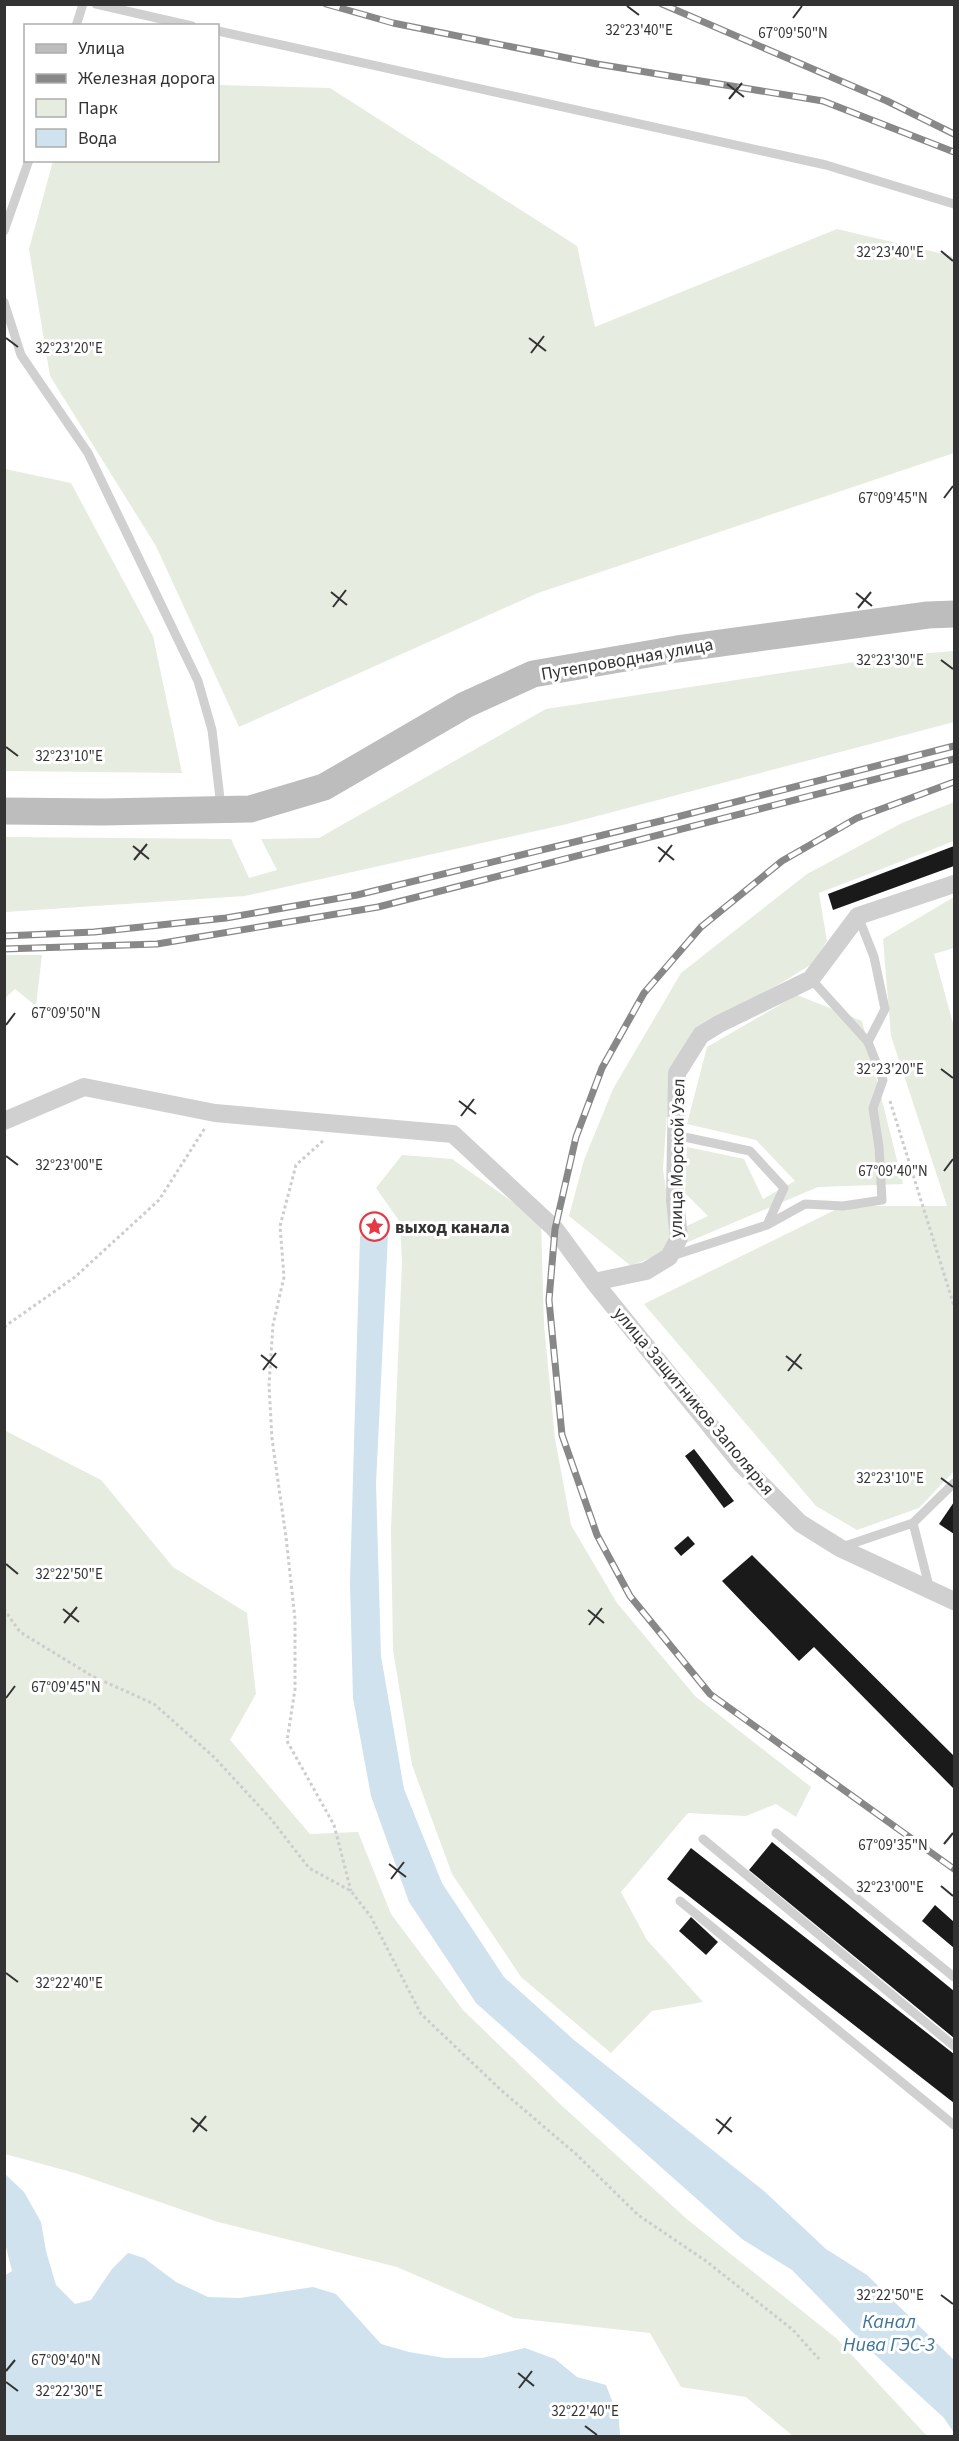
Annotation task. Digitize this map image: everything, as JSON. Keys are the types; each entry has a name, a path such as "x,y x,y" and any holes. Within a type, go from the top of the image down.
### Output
{"main road":[{"name":"Путепроводная улица","path":"4,811 103,812 250,809 324,787 465,705 533,674 676,649 928,615 954,614"}],"street":[{"path":"858,916 954,884"},
{"name":"улица Морской Узел","path":"594,1282 646,1271 669,1257 679,1239 675,1200 677,1073 701,1035 719,1023 811,980 858,916"},
{"name":"улица Защитников Заполярья","path":"4,1121 84,1087 215,1113 453,1134 555,1229 594,1282 742,1465 800,1523 840,1548 954,1601"}],"lane":[{"path":"77,24 83,4"},
{"path":"96,4 183,24"},
{"path":"219,31 826,165 954,204"},
{"path":"4,231 28,162"},
{"path":"4,302 21,355 88,453 198,681 212,730 222,809"},
{"path":"858,916 874,957 885,1009 868,1042"},
{"path":"669,1257 767,1225 805,1204 843,1206 882,1200 879,1147 873,1107 883,1080 868,1042 811,980"},
{"path":"675,1135 750,1151 784,1188 767,1225"},
{"path":"840,1548 914,1523 954,1483"},
{"path":"914,1523 930,1590"},
{"path":"776,1833 954,1977"},
{"path":"703,1839 954,2046"},
{"path":"680,1901 954,2125"}],"path":[{"path":"883,1080 954,1306"},
{"path":"4,1327 75,1277 159,1200 215,1113"},
{"path":"342,1124 296,1165 280,1226 284,1277 273,1325 269,1385 272,1439 295,1619 295,1689 287,1741 333,1825 351,1891 371,1917 421,2014 502,2091 576,2154 638,2214 706,2261 792,2330 819,2359"},
{"path":"4,1609 20,1632 92,1676 154,1704 215,1758 271,1820 309,1868 351,1891"}],"green space":[{"path":"219,85 330,88 577,246 595,327 837,229 952,256 954,261 954,453 538,593 239,727 156,546 50,376 29,249 53,162 219,162"},
{"path":"5,469 71,483 153,636 182,773 5,771"},
{"path":"954,651 954,722 567,824 245,896 5,912 5,837 231,839 249,878 277,870 261,839 319,838 546,709 894,656"},
{"path":"954,802 954,841 819,893 827,941 812,964 698,1028 670,1072 663,1169 672,1233 708,1216 685,1193 687,1147 744,1159 763,1199 795,1181 756,1140 687,1124 707,1047 797,995 862,1021 903,1184 818,1187 631,1266 569,1216 584,1160 613,1089 681,973 807,874 902,823"},
{"path":"954,897 954,948 934,954 954,1027 954,1471 919,1508 857,1530 816,1506 644,1304 843,1206 947,1206 891,1036 883,939"},
{"path":"5,955 42,955 36,1006 15,989 5,998"},
{"path":"402,1155 452,1159 541,1222 544,1324 555,1439 571,1525 617,1603 695,1696 811,1787 796,1817 776,1804 746,1816 688,1813 621,1892 647,1940 703,2002 652,2011 611,2053 521,1977 452,1874 412,1765 393,1650 391,1529 402,1262 400,1222 376,1188"},
{"path":"4,1430 101,1480 173,1567 247,1613 256,1694 230,1740 310,1834 358,1832 391,1914 463,2010 561,2105 688,2220 836,2338 927,2436 793,2436 746,2397 681,2387 650,2333 514,2318 397,2267 218,2222 75,2173 5,2154"}],"water":[{"name":"Канал Нива ГЭС-3","path":"388,1235 376,1484 381,1656 404,1789 442,1883 504,1977 574,2040 764,2191 826,2249 867,2275 954,2360 954,2433 944,2418 871,2351 792,2270 742,2239 476,2003 409,1902 371,1796 353,1698 350,1583 360,1236"},
{"path":"5,2174 24,2192 41,2222 46,2251 56,2285 75,2304 91,2300 112,2269 128,2253 144,2258 176,2282 208,2297 240,2298 313,2287 336,2294 381,2344 409,2352 445,2358 482,2358 525,2348 555,2359 577,2377 606,2385 619,2419 620,2436 5,2436 4,2276 12,2271 6,2247"}],"building":[{"path":"954,846 954,866 833,910 828,894"},
{"path":"694,1449 734,1501 724,1508 685,1456"},
{"path":"954,1502 954,1534 939,1524"},
{"path":"688,1536 695,1544 681,1556 674,1548"},
{"path":"752,1555 954,1756 954,1789 814,1647 799,1661 722,1581"},
{"path":"772,1842 954,1991 954,2038 749,1870"},
{"path":"691,1848 954,2054 954,2103 667,1879"},
{"path":"935,1905 954,1922 954,1948 922,1921"},
{"path":"691,1917 718,1942 706,1955 679,1931"}],"railway":[{"path":"326,4 393,23 597,64 823,101 954,152"},
{"path":"662,4 887,101 954,134"},
{"path":"4,936 94,932 226,918 357,895 669,819 954,746"},
{"path":"4,949 157,944 378,907 954,759"},
{"path":"954,782 857,818 782,861 701,927 644,993 602,1068 576,1137 555,1229 549,1300 562,1435 597,1535 630,1596 710,1694 954,1869"}],"place":[{"name":"выход канала","path":"374,1227"}]}
